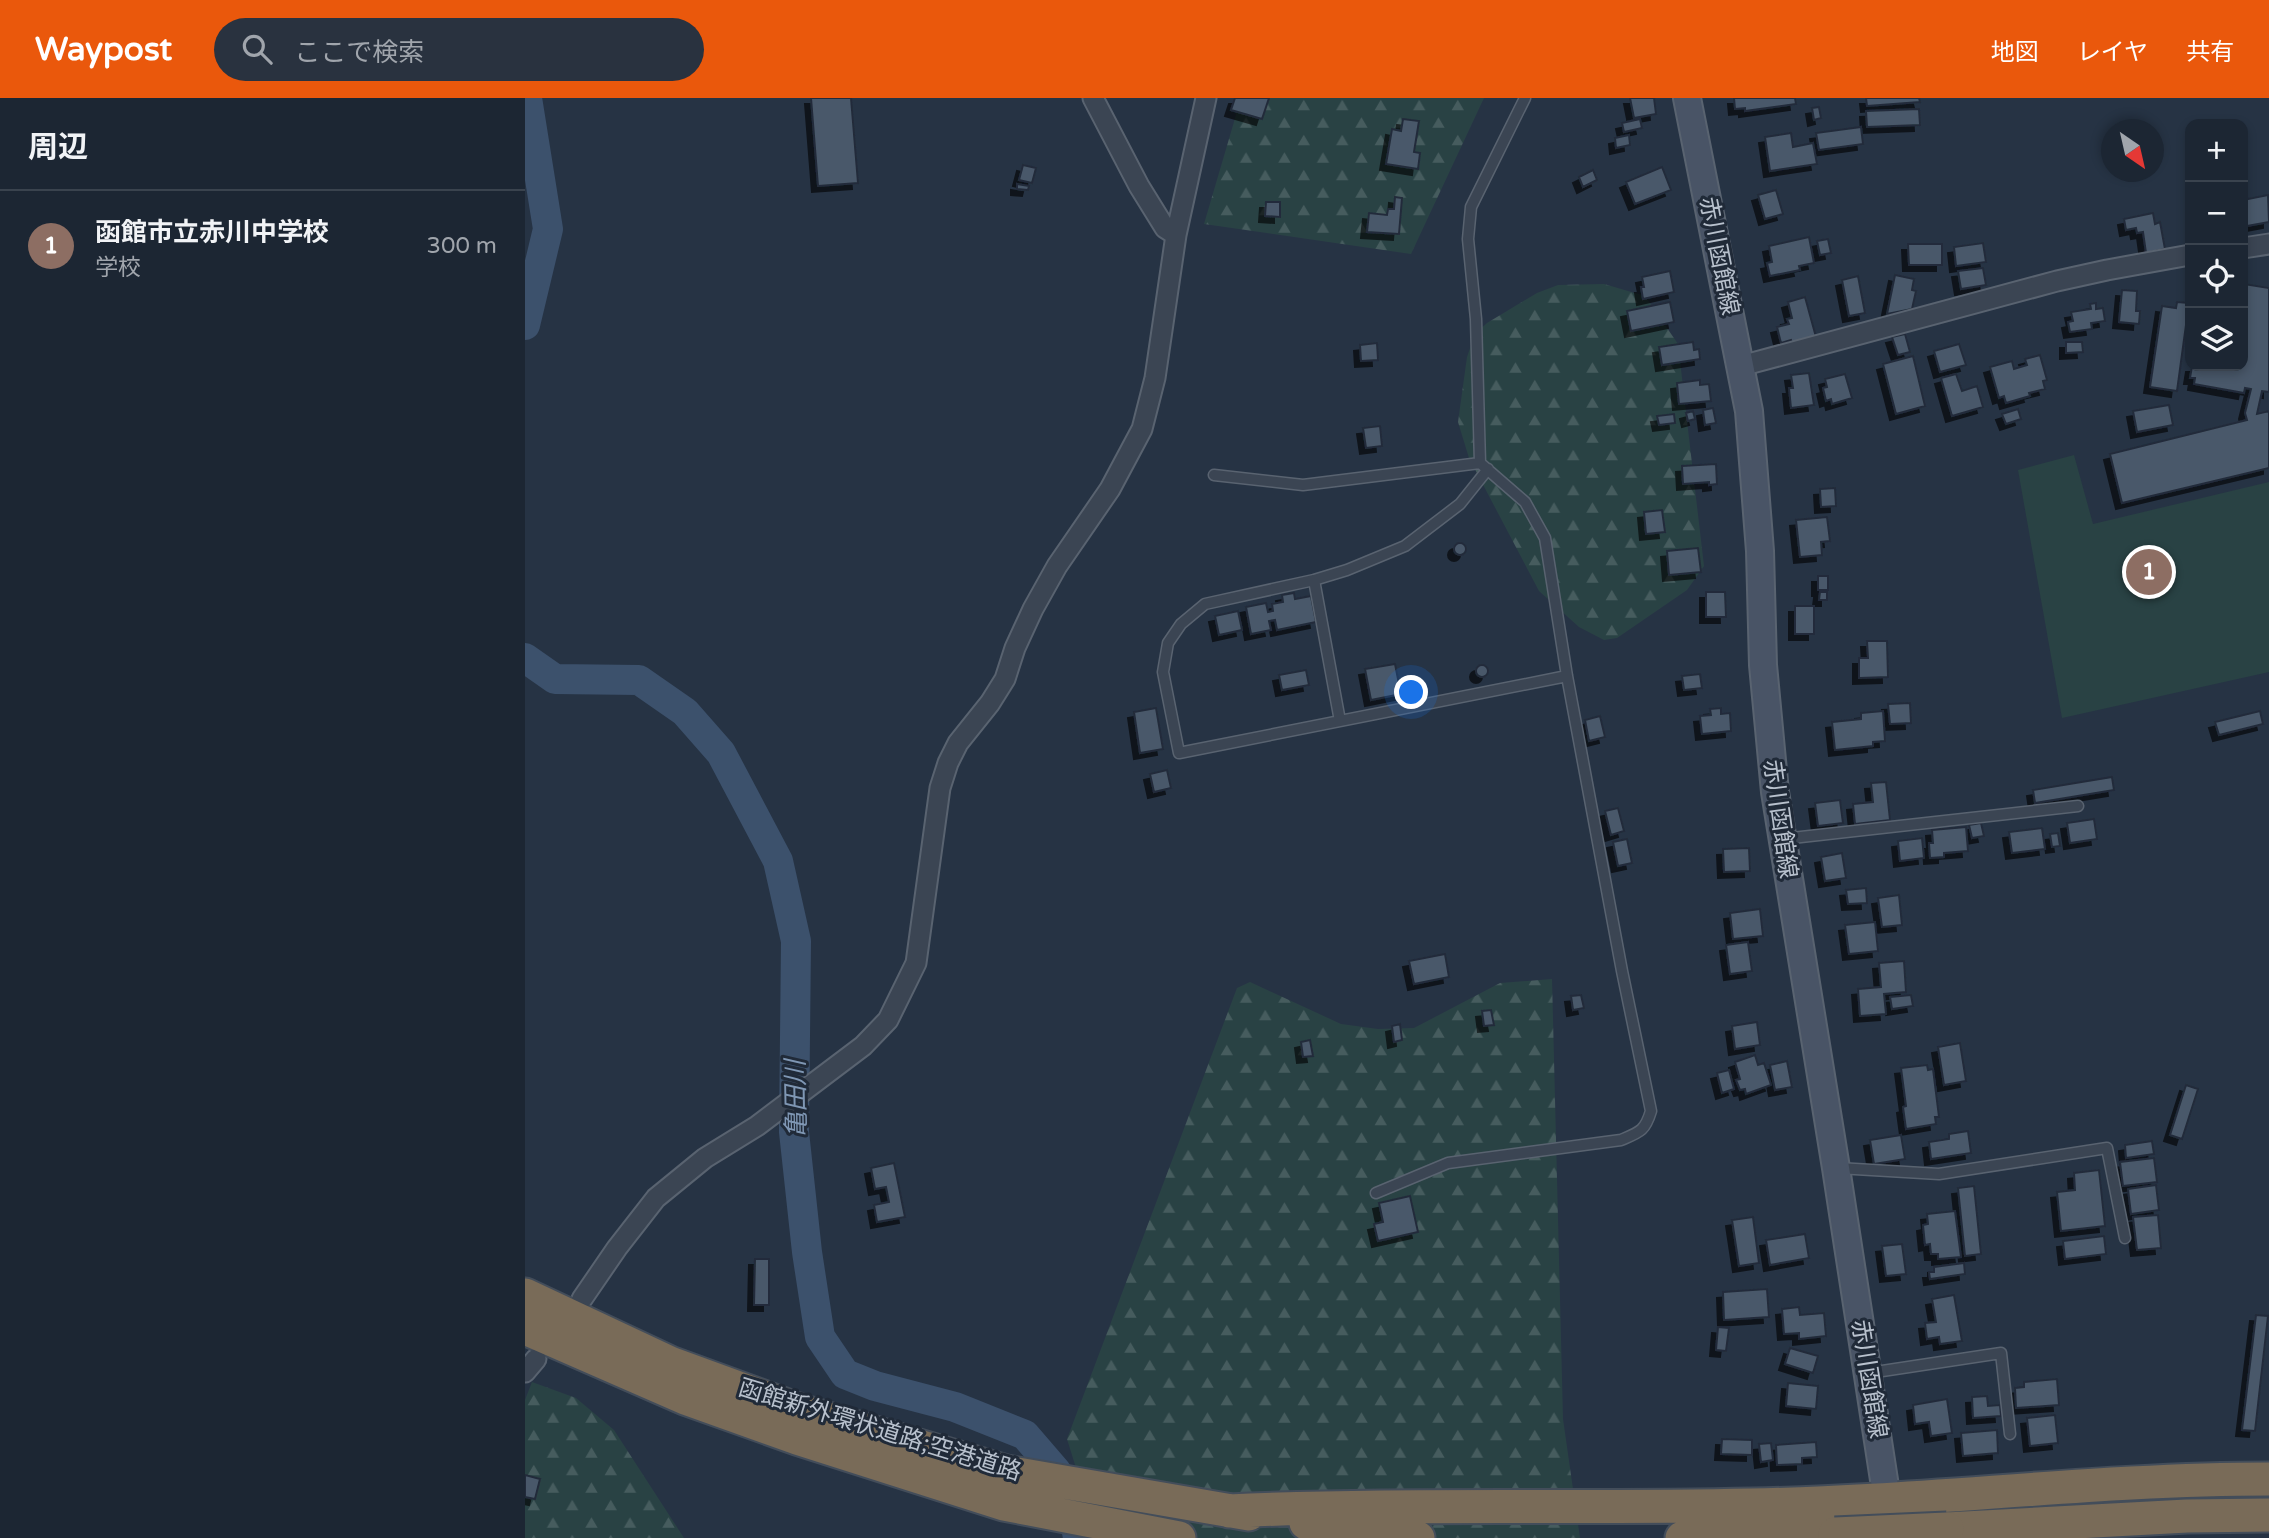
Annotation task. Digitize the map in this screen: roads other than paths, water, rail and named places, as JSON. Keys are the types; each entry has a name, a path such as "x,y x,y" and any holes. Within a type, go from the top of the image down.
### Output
{"highway":[{"name":"函館新外環状道路;空港道路","path":"525,1295 670,1363 1005,1488 1229,1511 1418,1538"},
{"name":"函館新外環状道路;空港道路","path":"525,1328 685,1398 797,1438 1005,1488 1179,1538"},
{"path":"1229,1511 1337,1506 1752,1506 1887,1500 2198,1479 2269,1479"},
{"path":"1682,1538 1835,1534 2187,1516 2269,1515"}],"main road":[{"name":"赤川函館線","path":"1687,98 1749,411 1756,477 1763,665 1781,840 1836,1168 1893,1538"}],"street":[{"path":"1093,98 1164,228 1176,235"},
{"path":"582,1299 656,1198 705,1158 757,1126 863,1046 888,1020 916,963 940,788 948,763 958,743 990,703 1005,679 1015,648 1033,609 1057,566 1110,489 1142,429 1155,378 1176,235 1206,98"},
{"path":"2248,247 2269,244"},
{"path":"1741,366 2057,281 2185,256"}],"lane":[{"path":"1525,98 1471,207 1468,239 1476,319 1484,466 1460,504 1405,546 1347,570 1205,604 1181,624 1168,643 1163,671 1179,752 1567,676"},
{"path":"1214,475 1303,485 1484,466 1525,502 1545,538 1567,676 1651,1111 1647,1125 1639,1133 1621,1140 1448,1163 1376,1193"},
{"path":"1314,580 1340,721"},
{"path":"1781,840 2078,806"},
{"path":"1836,1168 1939,1174 2107,1148 2125,1238"},
{"path":"1868,1373 2001,1353 2010,1434"}],"waterway":[{"name":"亀田川","path":"525,325 548,229 527,98"},
{"name":"亀田川","path":"525,658 555,679 639,680 685,712 721,753 778,861 796,941 794,1132 807,1252 820,1337 845,1374 875,1386 955,1407 1025,1435 1056,1471 1073,1508 1078,1538"}],"place":[{"name":"函館市立赤川中学校","path":"2149,572"}]}
